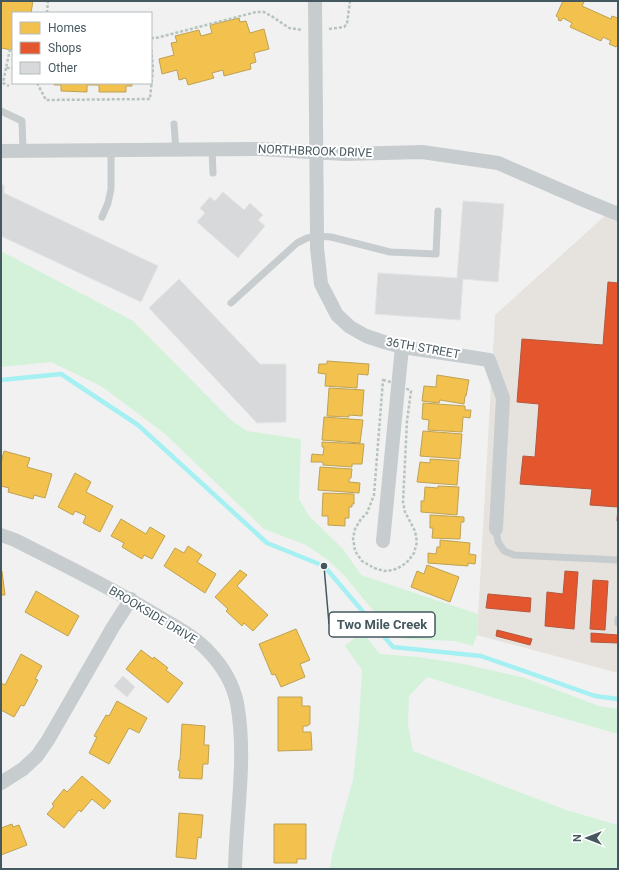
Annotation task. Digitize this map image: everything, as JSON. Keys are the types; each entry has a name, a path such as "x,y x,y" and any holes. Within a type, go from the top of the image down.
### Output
{"street":[{"name":"36TH STREET","path":"315,1 317,248 321,284 337,315 350,327 366,336 402,347 489,360 503,398 496,529"},
{"name":"NORTHBROOK DRIVE","path":"1,150 260,149 345,154 422,152 498,163 618,214"},
{"path":"383,541 402,347"},
{"name":"BROOKSIDE DRIVE","path":"1,535 14,540 131,600 196,639 210,652 222,667 231,683 240,720 242,757 235,869"},
{"path":"1,783 23,769 37,756 113,627 131,600"}],"lane":[{"path":"1,111 22,121 23,151"},
{"path":"174,124 176,150"},
{"path":"212,149 213,173"},
{"path":"102,217 108,203 111,189 111,150"},
{"path":"231,303 298,243 307,238 317,236 331,237 390,252 436,254 438,211"},
{"path":"496,529 498,542 504,551 514,555 618,560"}],"path":[{"path":"47,12 48,1"},
{"path":"152,38 256,12 264,12 289,28 299,30 344,27 347,24 350,1"},
{"path":"9,86 2,82 10,49"},
{"path":"152,57 152,78"},
{"path":"6,68 12,68"},
{"path":"38,84 46,100 150,99 151,84"}],"shaded area":[{"path":"618,204 618,673 477,635 495,315"}],"green space":[{"path":"1,251 133,321 231,420 247,431 301,439 299,499 309,516 343,549 361,575 478,614 477,635 473,646 455,641 404,639 370,607 344,575 328,560 306,545 264,529 164,433 101,386 51,362 1,367"},
{"path":"362,632 380,654 418,657 464,664 525,678 599,706 618,709 618,734 427,677 409,696 408,724 413,751 566,810 618,825 618,869 330,869 332,855 353,780 359,722 362,670 345,646"}],"building: Homes":[{"path":"1,1 33,1 31,12 12,12 12,50 1,48"},
{"path":"563,1 581,1 584,2 582,6 611,19 612,16 618,18 618,45 616,47 609,44 611,41 603,37 601,41 570,27 572,23 563,18 561,21 558,20 559,18 556,16"},
{"path":"239,18 240,22 246,21 250,33 264,29 269,49 254,53 256,62 250,64 251,69 224,76 223,70 212,73 214,78 188,85 186,78 179,80 177,70 162,74 159,59 174,55 171,43 177,42 175,36 199,30 201,36 212,33 210,25"},
{"path":"132,84 132,86 126,86 126,92 99,92 99,85 87,85 87,92 61,91 61,85 54,85"},
{"path":"327,361 369,364 368,375 358,374 357,388 325,386 326,374 318,373 319,364 327,364"},
{"path":"437,375 469,380 464,404 440,400 439,403 422,401 424,386 436,387"},
{"path":"329,388 364,390 362,416 327,416"},
{"path":"423,403 465,406 465,410 471,410 470,418 463,417 462,432 428,430 429,420 422,419"},
{"path":"324,417 363,420 360,443 322,440"},
{"path":"423,431 462,434 460,459 420,456"},
{"path":"322,442 364,444 362,464 352,464 352,467 323,465 323,462 311,462 312,454 323,455 324,447 322,447"},
{"path":"4,451 30,458 27,467 52,474 45,498 34,495 33,499 8,492 9,488 1,486 1,463"},
{"path":"430,459 459,461 457,485 417,482 420,462 430,463"},
{"path":"320,467 352,469 349,482 360,483 359,493 318,490"},
{"path":"75,473 91,482 86,492 113,506 100,532 83,523 86,516 75,511 73,515 58,507"},
{"path":"438,486 459,487 457,515 421,512 421,501 424,501 425,487 438,488"},
{"path":"323,493 354,494 354,504 352,504 352,507 349,507 349,518 345,518 345,526 328,525 328,516 322,516"},
{"path":"430,515 464,517 464,522 461,522 460,539 432,538 433,528 430,528"},
{"path":"121,519 146,534 150,527 165,536 152,559 144,555 142,559 122,547 124,543 111,536"},
{"path":"440,540 470,543 469,554 476,555 475,564 468,563 468,566 428,563 428,553 436,554 437,547 440,547"},
{"path":"188,546 202,555 197,562 216,574 205,593 164,566 175,548 184,553"},
{"path":"427,565 459,577 450,602 411,587 417,571 424,574"},
{"path":"240,570 247,575 237,586 268,615 253,631 244,623 242,626 226,611 228,609 215,597"},
{"path":"2,571 5,595 1,595"},
{"path":"36,591 79,616 68,636 25,612"},
{"path":"296,629 310,660 300,664 305,677 281,687 275,674 272,675 259,644"},
{"path":"141,650 153,659 154,657 168,668 166,670 183,683 168,703 126,669"},
{"path":"21,654 42,666 35,679 38,680 24,706 21,705 14,717 1,710 1,683 5,685"},
{"path":"278,697 302,697 302,706 310,706 310,724 303,726 303,732 311,732 312,750 278,751"},
{"path":"117,701 147,718 139,733 129,728 109,764 89,753 97,737 94,736 106,715 109,716"},
{"path":"182,724 205,726 204,745 209,745 208,764 203,764 202,779 179,778 180,771 178,770"},
{"path":"82,776 111,801 104,809 92,799 81,812 79,810 64,828 47,814 54,806 52,804 64,789 67,792"},
{"path":"179,813 203,815 201,838 198,837 196,859 176,857"},
{"path":"12,824 13,827 19,825 27,845 1,855 1,828"},
{"path":"274,824 306,824 306,859 297,859 297,863 274,863"}],"building: Shops":[{"path":"608,282 618,283 618,507 590,505 592,489 520,484 523,456 535,457 539,404 517,402 522,339 603,345"},
{"path":"565,571 578,572 574,629 545,626 547,592 563,594"},
{"path":"593,580 608,581 605,630 590,629"},
{"path":"488,594 531,598 530,612 486,608"},
{"path":"497,630 532,639 530,645 496,636"},
{"path":"591,633 618,635 618,643 591,642"}],"building: Other":[{"path":"1,185 4,185 4,193 158,266 141,302 1,236"},
{"path":"223,192 244,210 250,203 263,215 258,220 265,226 238,258 197,222 205,213 200,208 210,197 215,201"},
{"path":"463,201 504,204 498,282 463,279 460,320 375,314 378,273 457,278"},
{"path":"179,279 260,364 286,364 286,422 257,423 149,308"},
{"path":"123,676 135,687 127,697 114,686"}],"waterway":[{"path":"1,380 61,374 138,425 267,543 324,566 393,647 481,656 595,696 618,699"}],"place":[{"name":"Two Mile Creek","path":"324,566"}]}
